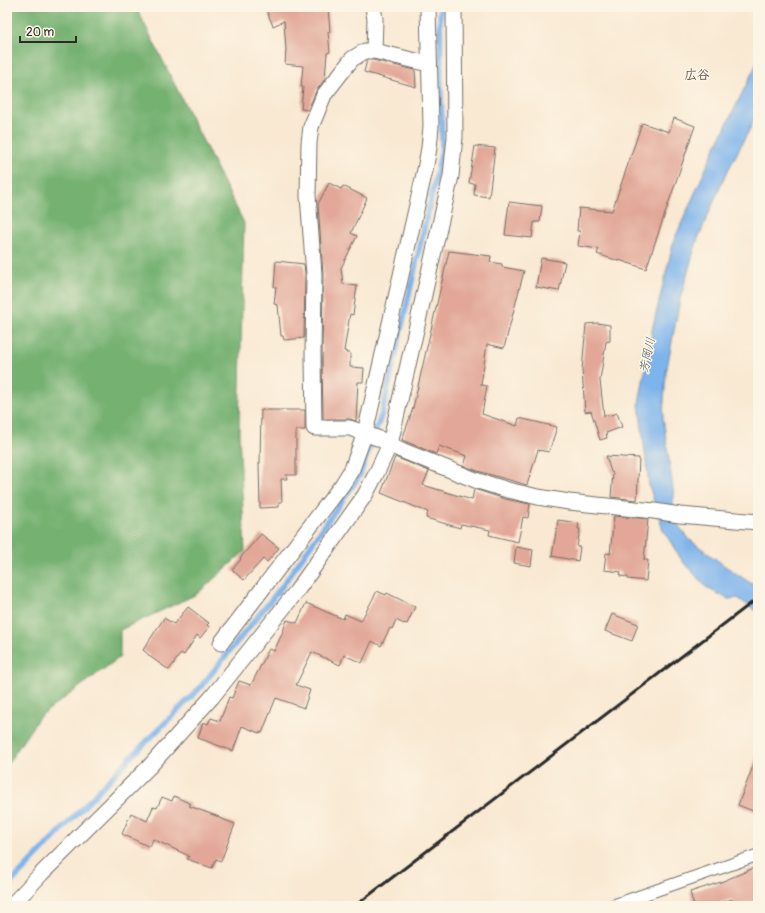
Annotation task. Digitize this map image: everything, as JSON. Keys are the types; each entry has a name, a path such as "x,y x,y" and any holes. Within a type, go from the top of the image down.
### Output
{"street":[{"path":"373,7 375,19 374,51"},
{"path":"11,906 41,874 149,767 212,697 296,592 365,495 376,474 376,438 430,148 428,7"},
{"path":"221,643 342,485 352,469 376,438 451,176 454,137 454,7"},
{"path":"429,64 374,51 365,51 352,59 324,95 311,128 309,143 308,196 314,274 314,428 350,428 478,481 538,497 680,515 758,522"},
{"path":"611,906 758,855"}],"green space":[{"path":"7,7 136,7 244,223 239,432 245,551 197,594 120,630 120,657 39,717 7,765"}],"water":[{"path":"758,60 758,113 723,180 697,241 680,299 666,373 663,417 674,496 673,505 677,524 690,540 758,588 758,613 738,598 728,599 707,588 683,562 663,530 649,485 639,404 653,326 674,240 715,148"}],"building":[{"path":"265,7 328,7 330,52 327,53 325,79 316,91 308,110 301,109 303,66 285,64 286,50 284,21 273,26"},
{"path":"367,60 373,60 415,70 416,87 364,72"},
{"path":"674,118 695,126 646,269 597,254 599,249 578,246 580,231 577,231 579,208 612,211 642,123 669,132"},
{"path":"475,146 495,148 489,197 474,195 475,184 469,183"},
{"path":"329,183 341,189 343,186 367,198 351,233 357,236 341,268 343,284 357,286 353,315 350,314 344,351 346,351 346,353 350,353 350,367 364,368 363,382 358,382 356,421 350,419 323,419 323,274 318,204"},
{"path":"509,202 542,206 540,222 534,222 532,238 505,235"},
{"path":"449,251 491,256 490,262 502,264 502,267 524,271 504,348 487,344 481,385 487,386 482,414 517,426 519,418 557,427 549,452 538,450 527,485 464,466 467,456 439,446 436,454 402,440 413,408"},
{"path":"541,258 565,262 559,291 536,287"},
{"path":"276,261 304,264 304,338 284,340 283,336 281,336 278,305 274,304 276,287 274,287"},
{"path":"597,323 610,325 610,341 606,342 600,380 604,416 617,413 622,427 606,433 607,438 600,440 591,411 585,412 582,370 586,324"},
{"path":"261,410 305,410 305,430 296,430 296,475 286,475 287,479 281,479 282,502 279,502 279,507 260,508 259,463"},
{"path":"606,456 639,458 637,500 611,497 613,473 611,472"},
{"path":"395,457 429,471 423,485 472,500 474,489 505,499 530,504 528,518 523,517 518,542 489,535 490,530 461,524 460,528 426,518 428,512 381,493"},
{"path":"614,516 648,519 644,560 648,560 646,581 628,579 628,577 620,576 621,572 604,570 606,553 610,554"},
{"path":"558,520 579,523 578,529 580,529 577,547 580,547 578,561 552,556"},
{"path":"261,534 279,548 267,562 263,559 244,580 232,570 241,559 240,558"},
{"path":"516,547 533,550 531,566 514,563"},
{"path":"377,591 386,595 387,593 415,607 407,624 396,620 381,646 372,641 362,663 344,655 340,665 312,652 296,685 310,690 304,708 276,698 262,733 242,726 233,751 198,738 203,722 208,724 211,718 220,721 229,697 232,698 239,681 251,685 269,649 274,651 287,620 297,623 306,603 343,619 345,614 361,621"},
{"path":"188,607 209,623 207,625 209,627 200,638 197,635 184,655 181,653 169,670 143,650 164,618 174,624"},
{"path":"612,614 638,624 632,641 605,631"},
{"path":"758,756 758,813 738,805"},
{"path":"174,796 191,804 189,806 235,824 221,861 216,859 212,868 187,859 189,856 153,839 150,847 122,834 131,813 147,821 153,807 157,808 162,797 172,801"},
{"path":"754,868 758,879 758,906 735,906 732,899 709,906 694,906 690,892 721,882"}],"waterway":[{"path":"7,887 133,755 199,689 283,585 360,475 382,413 442,150 440,7"}],"railway":[{"path":"355,906 758,598"}],"district":[{"name":"広谷","path":"697,74"}],"water label":[{"name":"芳岡川","path":"647,355"}]}
